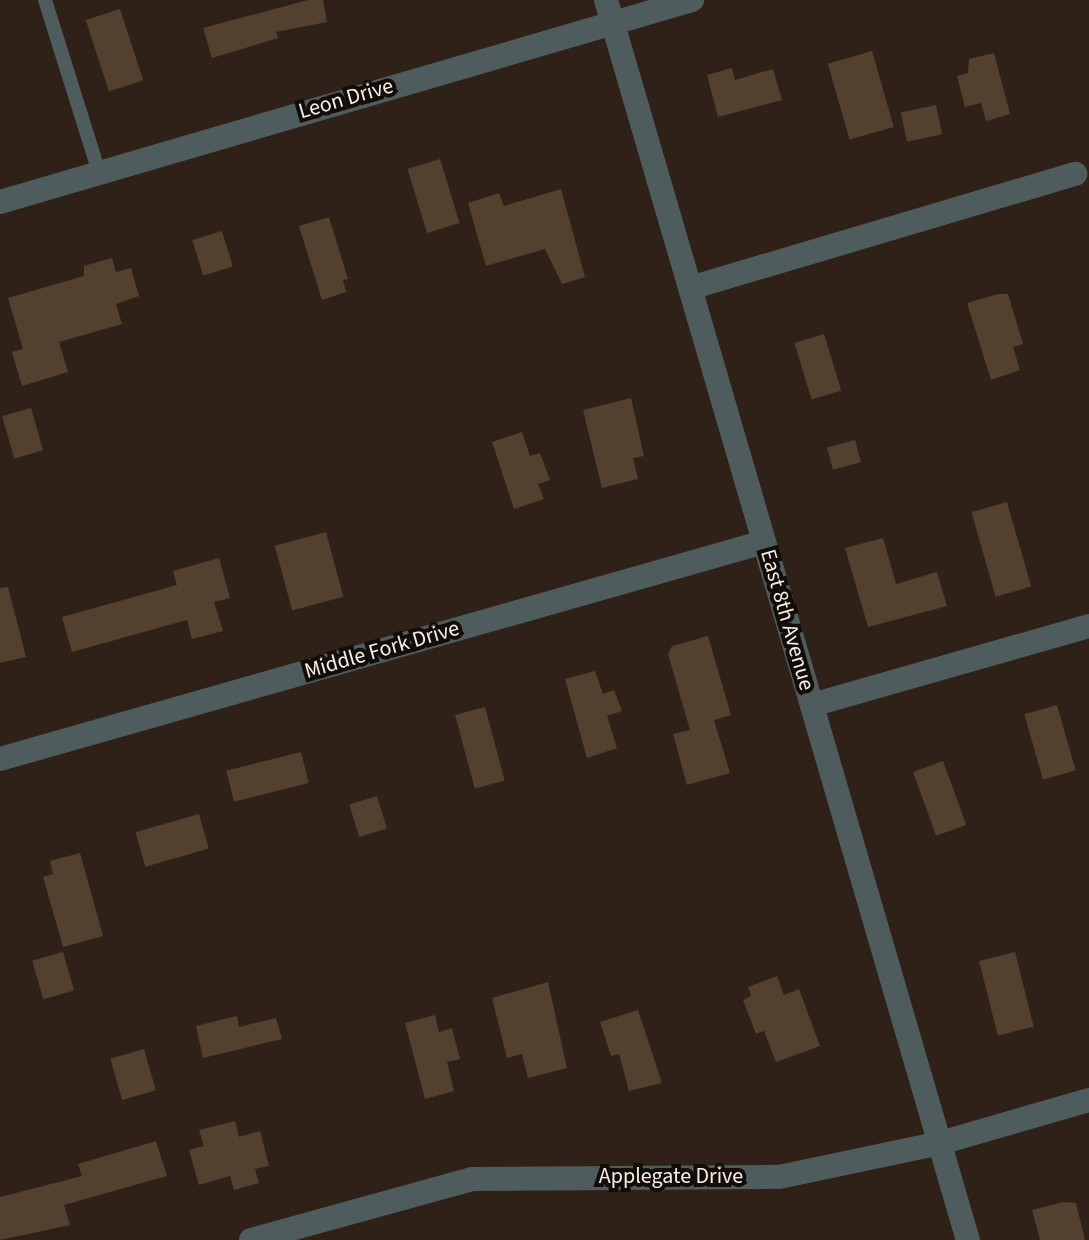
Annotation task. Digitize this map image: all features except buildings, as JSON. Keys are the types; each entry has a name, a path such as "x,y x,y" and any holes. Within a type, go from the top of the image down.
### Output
{"street":[{"name":"Leon Drive","path":"0,202 609,11 692,0"},
{"name":"East 8th Avenue","path":"609,11 968,1240"},
{"path":"690,288 1076,174"},
{"name":"Middle Fork Drive","path":"0,759 764,542"},
{"path":"812,705 1089,626"},
{"name":"Applegate Drive","path":"251,1240 472,1179 779,1177 940,1143 1089,1100"}],"lane":[{"path":"45,0 99,172"}]}
